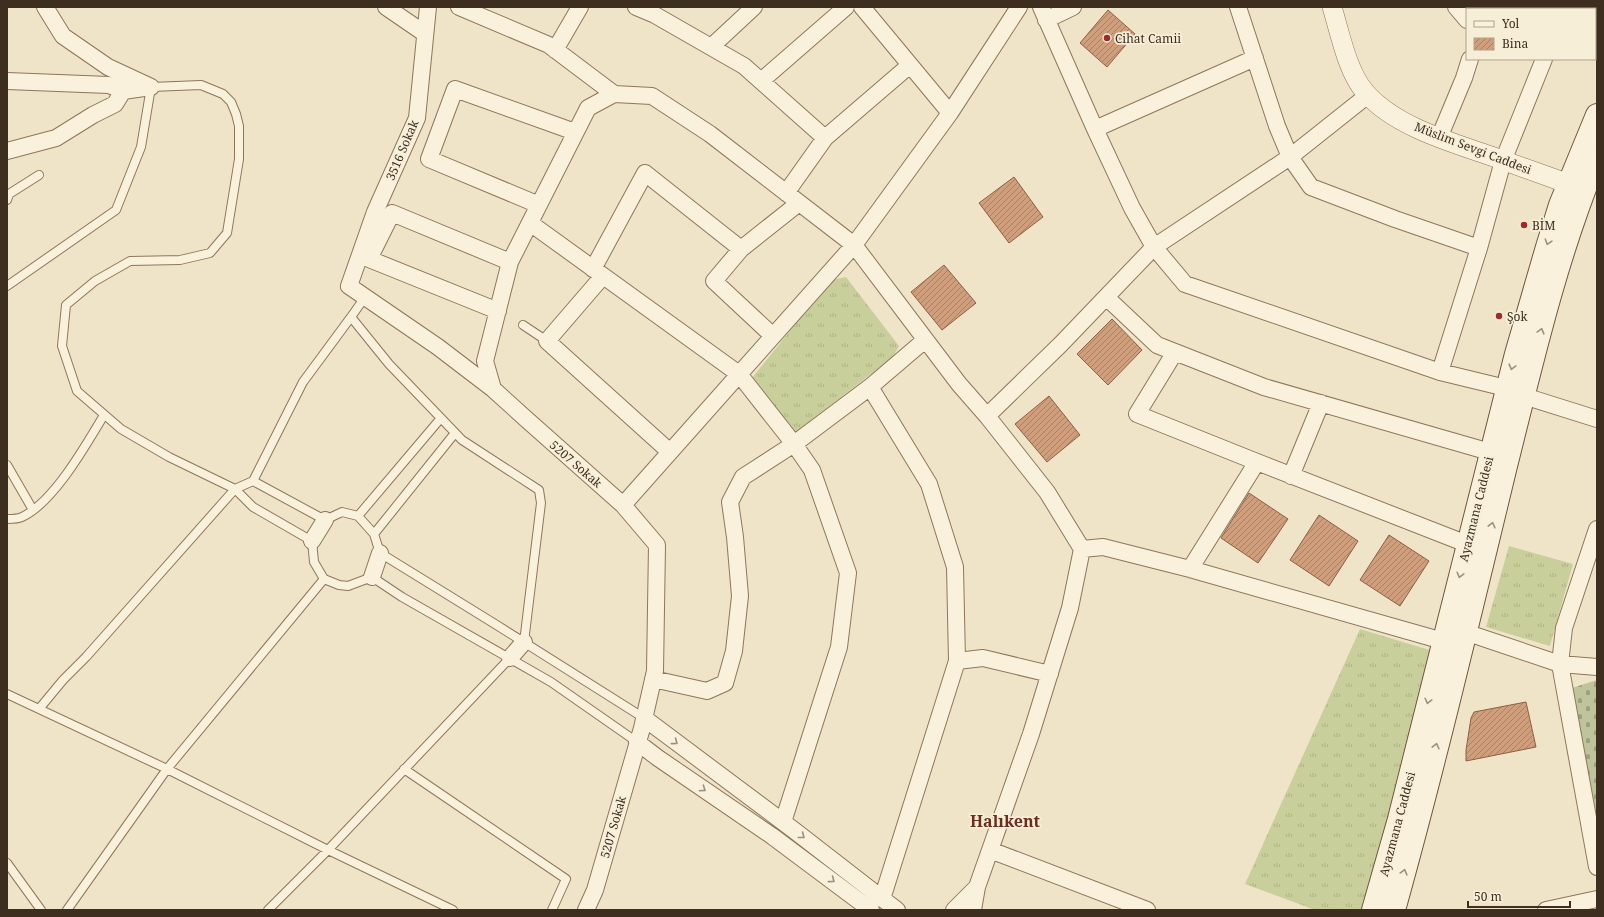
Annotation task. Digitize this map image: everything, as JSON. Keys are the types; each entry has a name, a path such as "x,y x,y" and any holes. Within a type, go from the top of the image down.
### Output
{"main road":[{"name":"Ayazmana Caddesi","path":"1394,910 1446,668 1443,641 1477,545 1515,392 1547,247 1576,187 1591,164 1597,114"},
{"name":"Ayazmana Caddesi","path":"1373,910 1399,819 1446,668 1465,632 1490,452 1515,392"}],"street":[{"path":"45,7 63,36 108,67 151,87"},
{"path":"386,7 424,33"},
{"name":"3516 Sokak","path":"349,286 375,212 417,118 424,33 428,7"},
{"path":"459,7 548,45 614,94"},
{"path":"556,50 580,7"},
{"path":"711,47 754,7"},
{"path":"761,81 846,7"},
{"path":"862,7 950,113"},
{"path":"623,505 854,245 950,113 1019,7"},
{"path":"1073,7 1044,14 1094,128 1132,208 1154,247 1185,284 1440,372 1515,392 1597,419"},
{"path":"1238,7 1277,126 1290,157 1311,187 1395,219 1479,248"},
{"name":"Müslim Sevgi Caddesi","path":"1332,7 1350,67 1356,80 1368,96 1392,115 1439,138 1576,187"},
{"path":"1456,7 1466,19"},
{"path":"643,8 744,66 825,138"},
{"path":"1094,128 1255,58"},
{"path":"1439,138 1464,78 1470,60"},
{"path":"1440,372 1479,248 1503,161 1544,60"},
{"path":"786,193 825,138 910,65"},
{"path":"7,81 109,85 123,91 151,87"},
{"path":"539,205 430,159 456,89 575,132"},
{"path":"7,151 56,138 93,115 115,104 123,91"},
{"path":"494,388 485,361 510,262 588,108 614,94 652,96 710,134 854,245 959,384 987,416 1047,492 1082,549 1070,608 1031,734 977,887 973,910"},
{"path":"987,416 1061,344 1154,247 1290,157 1368,96"},
{"path":"670,452 547,341 598,273 645,173 740,249"},
{"path":"773,336 714,281 740,249 799,203"},
{"path":"498,311 369,259 392,213 510,262"},
{"path":"530,223 739,374 794,444 812,470 848,573 839,647 783,822"},
{"name":"5207 Sokak","path":"349,286 438,346 494,388 525,418 623,505 657,545 655,671 644,718 595,890 586,910"},
{"path":"1106,297 1157,345 1264,387 1490,452"},
{"path":"653,678 707,691 725,682 734,650 740,596 735,537 730,502 743,476 794,444 870,387 925,340"},
{"path":"1175,352 1138,414 1291,476 1477,545"},
{"path":"870,387 929,484 955,567 957,661 882,899"},
{"path":"1291,476 1321,403"},
{"path":"1190,569 1257,462"},
{"path":"312,541 325,520"},
{"path":"1597,530 1564,628 1560,664 1597,867"},
{"path":"1082,549 1103,547 1190,569 1443,641"},
{"path":"372,577 380,553"},
{"path":"1465,632 1560,664 1597,668"},
{"path":"510,658 524,642"},
{"path":"957,661 983,658 1050,674"},
{"path":"644,718 897,910"},
{"path":"637,742 772,836 871,910"},
{"path":"990,850 1147,910"},
{"path":"954,910 977,887"},
{"path":"1546,910 1597,899"}],"lane":[{"path":"7,286 116,210 142,147 151,87 201,85 223,94 231,102 236,114 239,159 227,233 210,253 180,260 130,261 95,281 66,306 62,346 77,391 121,429 235,489 253,507 312,541 314,562 324,579 339,586 348,586 372,577 402,597 551,682 637,742"},
{"path":"7,200 9,194 39,175"},
{"path":"39,709 63,680 86,657 235,489 253,482 303,382 352,317 365,297"},
{"path":"352,317 389,364 462,440 540,490 541,503 524,642"},
{"path":"523,325 547,341"},
{"path":"7,519 21,518 40,505 73,466 104,415"},
{"path":"358,516 441,418"},
{"path":"374,534 456,433"},
{"path":"7,465 33,510"},
{"path":"253,482 325,520 342,512 358,516 374,534 380,553 644,718"},
{"path":"67,910 167,769 324,579"},
{"path":"268,910 328,850 510,658"},
{"path":"7,694 167,769 328,850 453,910"},
{"path":"404,769 566,879 552,910"},
{"path":"7,863 41,910"}],"green space":[{"path":"846,277 899,346 893,357 793,434 752,378 831,280"},
{"path":"1509,546 1573,564 1550,646 1486,627"},
{"path":"1360,629 1436,652 1364,910 1315,910 1245,884"},
{"path":"1597,680 1597,817 1572,688"}],"building":[{"name":"Cihat Camii","path":"1108,10 1135,34 1107,67 1080,43"},
{"path":"1014,177 1043,217 1009,243 979,203"},
{"path":"944,265 976,303 942,330 911,292"},
{"path":"1112,319 1142,350 1108,385 1077,354"},
{"path":"1049,396 1080,435 1047,462 1015,424"},
{"path":"1249,493 1288,519 1258,563 1221,538"},
{"path":"1319,515 1358,541 1329,586 1290,560"},
{"path":"1389,535 1429,561 1400,606 1360,580"},
{"path":"1526,702 1536,747 1466,761 1466,750 1471,718 1474,712"}],"place":[{"name":"Cihat Camii","path":"1107,38"},
{"name":"BİM","path":"1524,225"},
{"name":"Şok","path":"1499,316"}],"district":[{"name":"Halıkent","path":"1005,821"}]}
